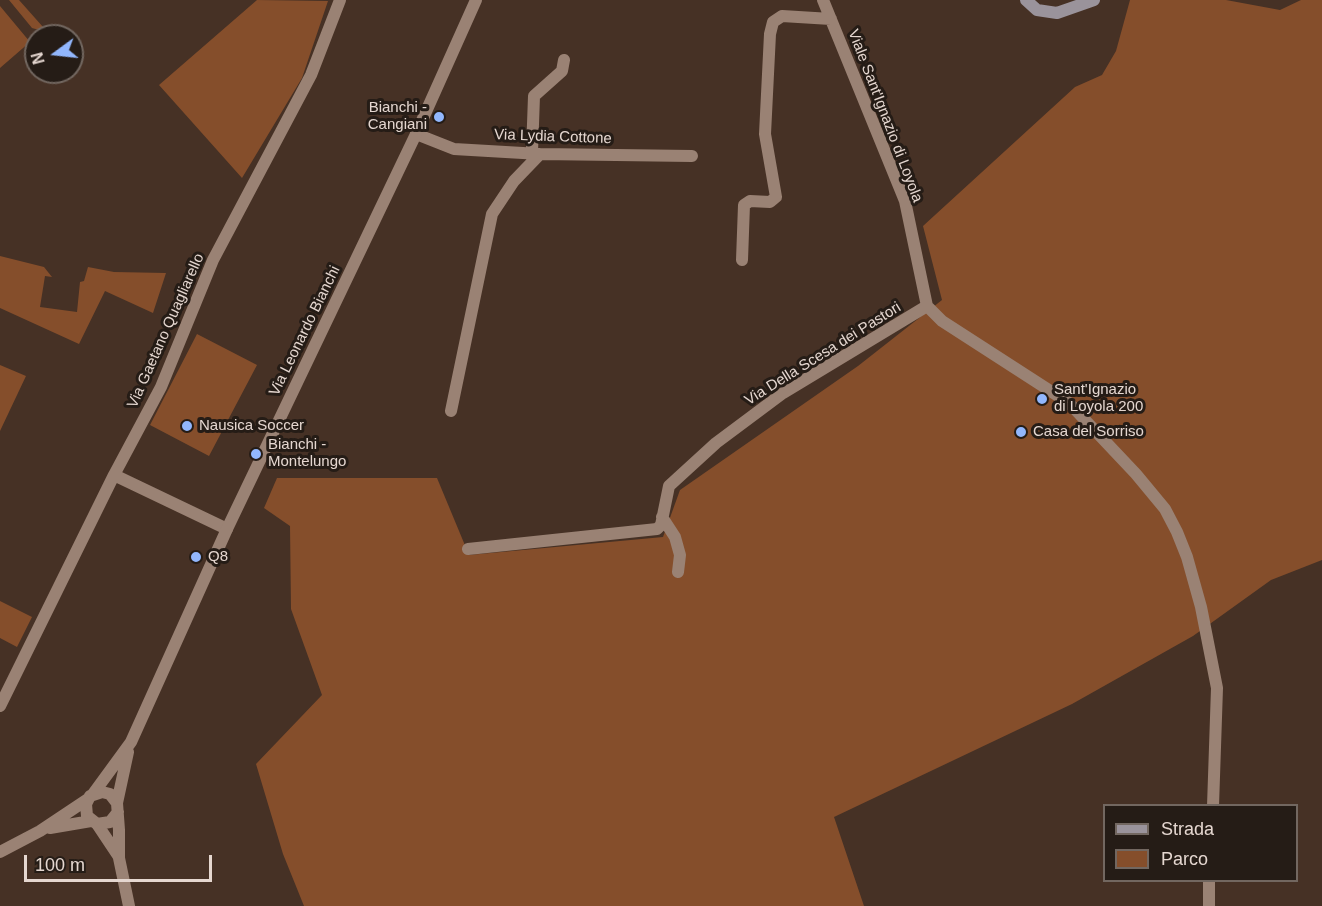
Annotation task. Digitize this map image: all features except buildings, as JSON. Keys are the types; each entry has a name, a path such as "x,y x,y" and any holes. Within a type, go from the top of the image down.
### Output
{"main road":[{"path":"1026,0 1037,10 1057,13 1094,0"}],"street":[{"name":"Via Gaetano Quagliarello","path":"0,706 160,387 213,260 241,201 311,75 340,0"},
{"name":"Via Leonardo Bianchi","path":"91,797 131,742 227,529 416,134 476,0"},
{"name":"Viale Sant'Ignazio di Loyola","path":"823,0 905,201 927,306"},
{"path":"742,260 744,205 750,201 772,202 776,197 765,134 772,25 782,16 831,19"},
{"path":"451,411 492,214 536,153 534,96 562,71 564,60"},
{"name":"Via Lydia Cottone","path":"416,134 454,148 536,153 647,153 692,156"},
{"path":"927,306 942,321 1069,404 1130,467 1165,509 1187,557 1217,688 1213,804"},
{"name":"Via Della Scesa dei Pastori","path":"662,517 669,486 716,443 783,393 927,306"},
{"path":"114,475 227,529"},
{"path":"468,549 657,529 662,517"},
{"path":"662,517 675,537 680,555 678,572"},
{"name":"Via Leonardo Bianchi","path":"119,858 117,808 131,742"},
{"path":"0,852 40,831 91,797 108,793 117,808 110,822 40,831"},
{"path":"91,797 85,810 119,858 129,906"},
{"path":"1209,882 1209,906"}],"green space":[{"path":"9,0 19,0 40,24 29,24"},
{"path":"257,0 328,1 302,78 242,178 159,85"},
{"path":"1130,0 1226,0 1280,10 1301,0 1322,0 1322,560 1271,580 1193,636 1072,704 834,817 864,906 304,906 283,854 256,764 322,695 291,609 290,526 264,508 277,478 437,478 469,555 663,537 680,490 858,366 942,300 923,226 1075,87 1102,75 1116,51"},
{"path":"0,6 24,35 24,47 0,68"},
{"path":"0,256 44,267 52,277 45,276 40,307 77,312 80,282 84,281 88,267 114,272 166,273 153,313 105,291 79,344 0,308"},
{"path":"197,334 257,365 209,456 150,425"},
{"path":"0,365 26,376 0,431"},
{"path":"0,601 32,617 17,647 0,638"}],"place":[{"name":"Bianchi - Cangiani","path":"439,117"},
{"name":"Sant'Ignazio di Loyola 200","path":"1042,399"},
{"name":"Nausica Soccer","path":"187,426"},
{"name":"Casa del Sorriso","path":"1021,432"},
{"name":"Bianchi - Montelungo","path":"256,454"},
{"name":"Q8","path":"196,557"}]}
